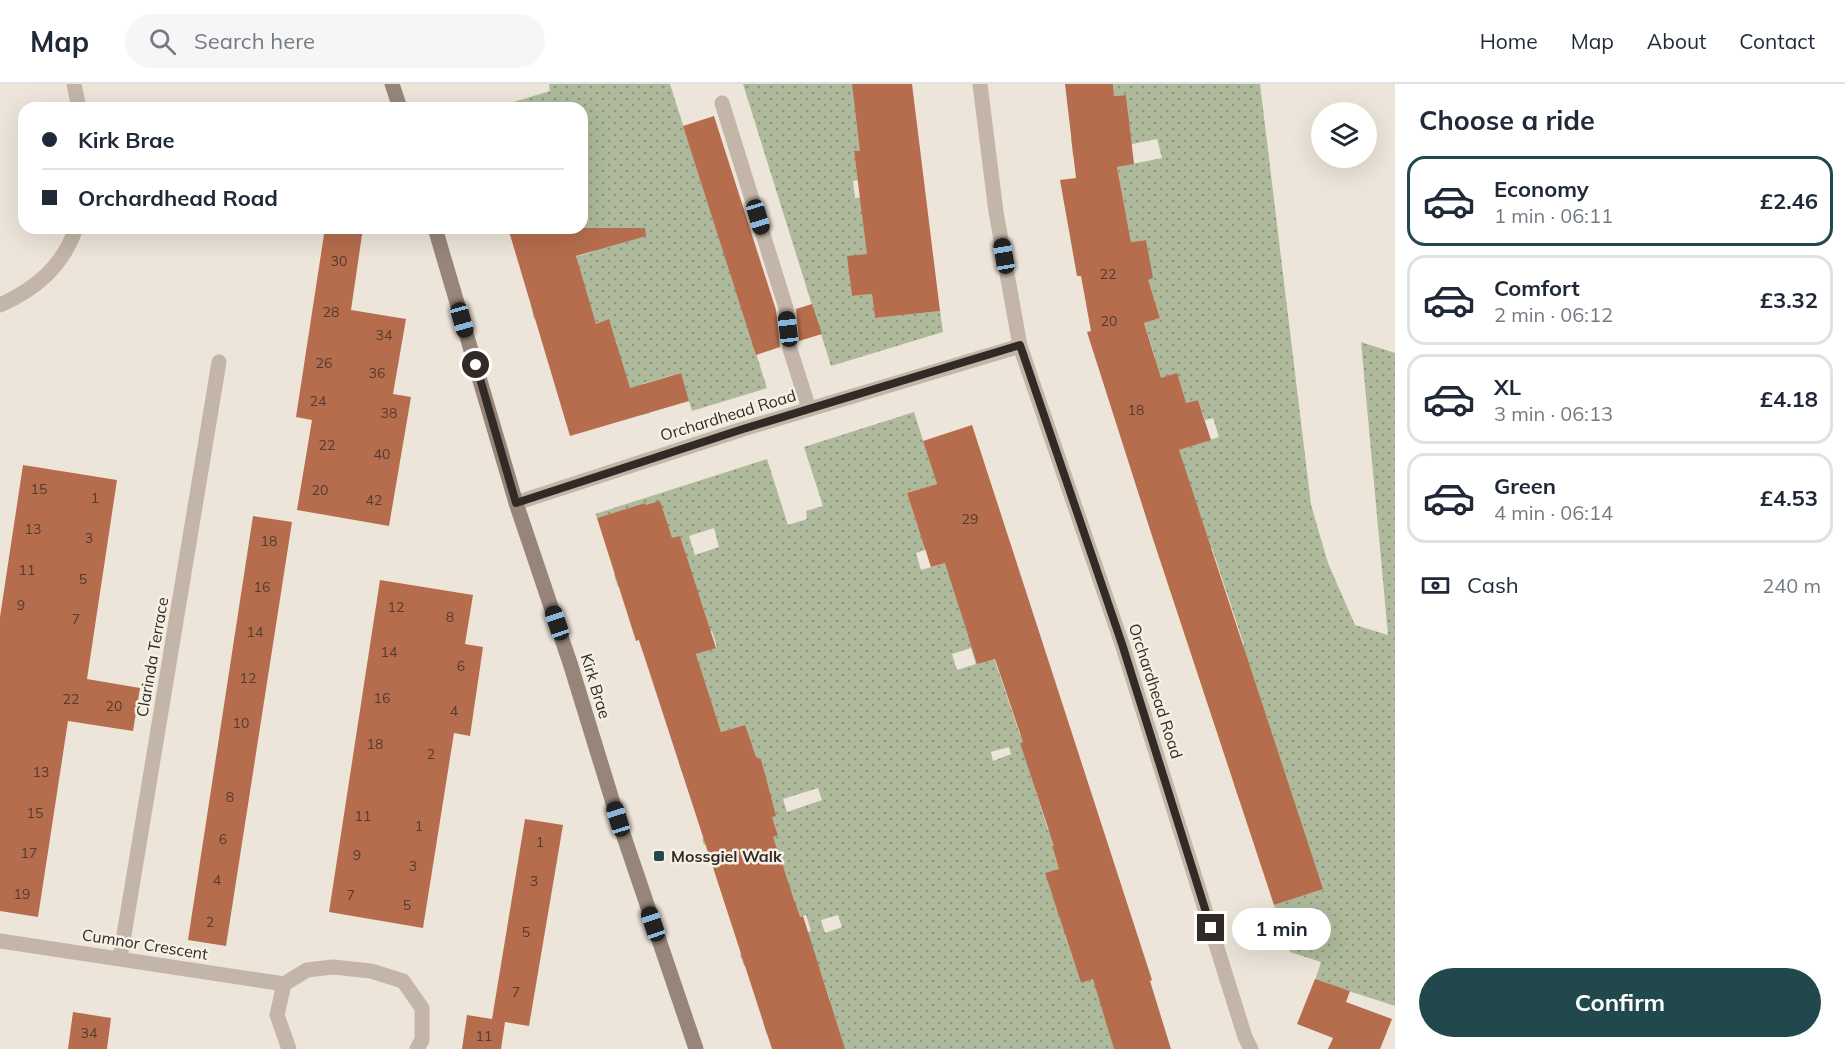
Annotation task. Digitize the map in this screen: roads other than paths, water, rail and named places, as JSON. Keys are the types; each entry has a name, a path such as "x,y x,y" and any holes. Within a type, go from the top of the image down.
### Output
{"street":[{"path":"74,84 78,102"},
{"path":"392,84 398,102"},
{"name":"Orchardhead Road","path":"980,84 996,212 1020,345 1122,644 1245,1037 1251,1049"},
{"path":"722,103 786,308 790,349 809,409"},
{"path":"0,305 24,294 61,261 73,234"},
{"name":"Kirk Brae","path":"437,234 516,503 570,663 618,819 696,1049"},
{"name":"Orchardhead Road","path":"516,503 809,409 1020,345"},
{"name":"Clarinda Terrace","path":"120,959 219,362"},
{"name":"Cumnor Crescent","path":"0,940 284,984"},
{"path":"289,1049 277,1015 284,984 307,970 333,967 371,971 403,981 422,1008 422,1040 417,1049"}],"place":[{"name":"Mossgiel Walk","path":"659,856"}]}
